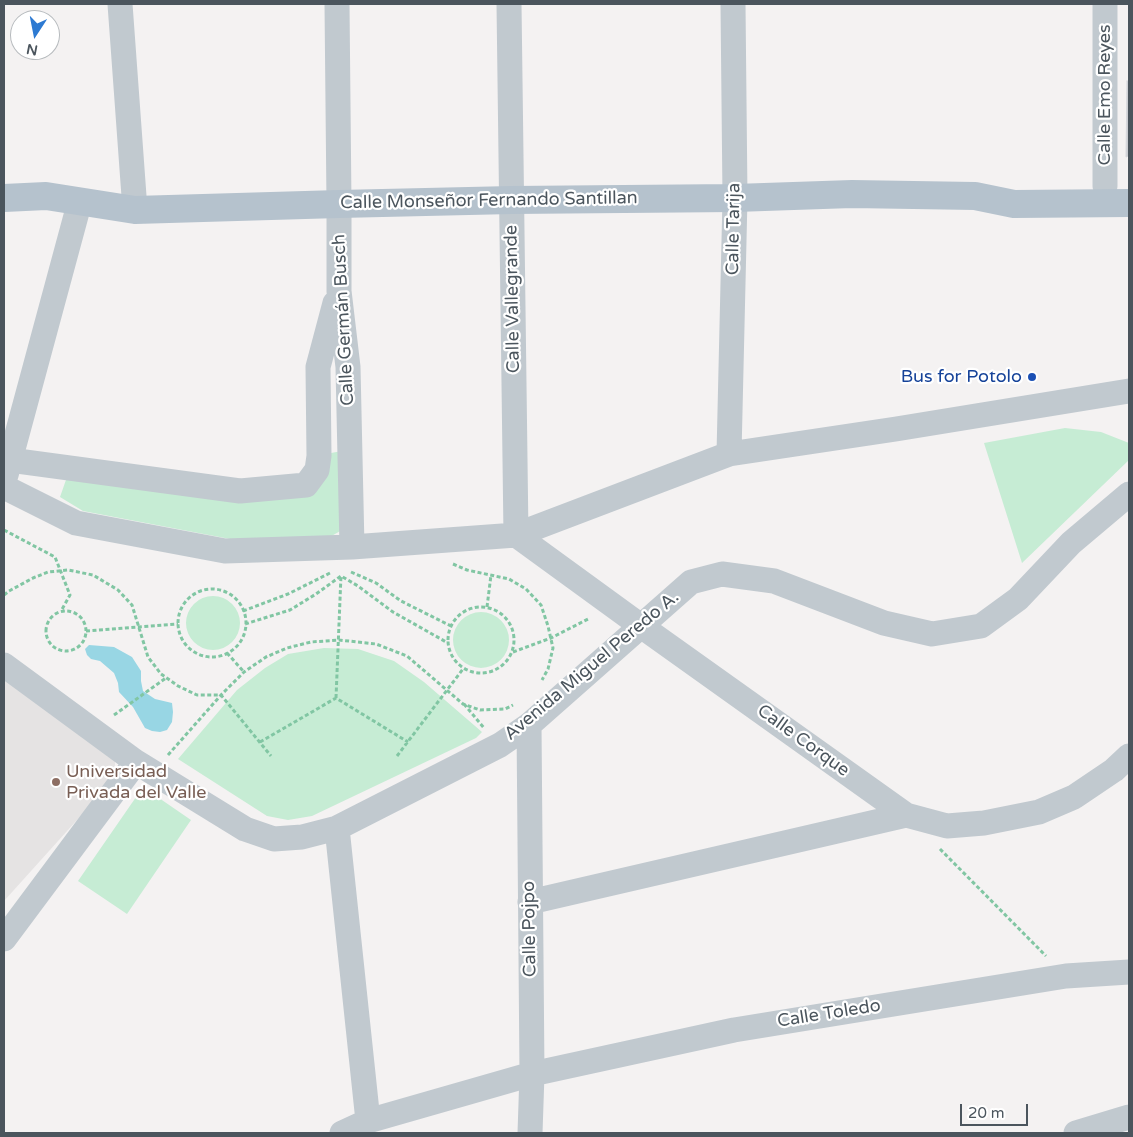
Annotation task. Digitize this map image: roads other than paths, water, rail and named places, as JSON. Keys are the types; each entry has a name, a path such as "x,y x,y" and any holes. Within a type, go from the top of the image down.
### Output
{"main road":[{"name":"Calle Monseñor Fernando Santillan","path":"975,196 1007,188 1117,186"},
{"name":"Calle Monseñor Fernando Santillan","path":"4,198 46,196 135,210 512,200 735,198 852,194 975,196 1014,204 1129,203"}],"street":[{"path":"120,4 135,210"},
{"name":"Calle Germán Busch","path":"337,4 339,291 348,367 345,554"},
{"name":"Calle Vallegrande","path":"510,4 516,535"},
{"name":"Calle Tarija","path":"729,454 735,198 733,4"},
{"name":"Calle Emo Reyes","path":"1105,4 1117,186"},
{"path":"80,201 7,460 4,486 76,523 225,551 345,554 446,540 516,535 729,454 896,430 1129,391"},
{"path":"7,460 240,491 306,485 316,470 319,456 318,367 339,291"},
{"path":"1042,574 1071,543 1129,494"},
{"path":"1042,574 1129,505"},
{"name":"Calle Corque","path":"516,535 906,815"},
{"name":"Avenida Miguel Peredo A.","path":"4,665 144,767 245,829 274,839 302,837 337,828 500,745 529,725 691,582 722,574 774,581 884,623 932,634 981,626 1018,598 1042,574"},
{"name":"Calle Pojpo","path":"529,725 532,1074 530,1133"},
{"path":"530,902 906,815 947,826 984,823 1039,812 1074,797 1114,770 1129,756"},
{"path":"4,939 144,767"},
{"path":"337,828 368,1121"},
{"name":"Calle Toledo","path":"342,1133 368,1121 532,1074 734,1030 1066,976 1129,972"},
{"path":"1076,1133 1129,1118"}],"water":[{"path":"89,645 114,647 132,657 141,671 143,691 155,699 172,703 172,722 167,730 160,732 145,728 133,707 119,692 114,673 100,661 91,659 87,655 85,649"}],"place":[{"name":"Bus for Potolo","path":"1032,377"},
{"name":"Universidad Privada del Valle","path":"56,782"}]}
